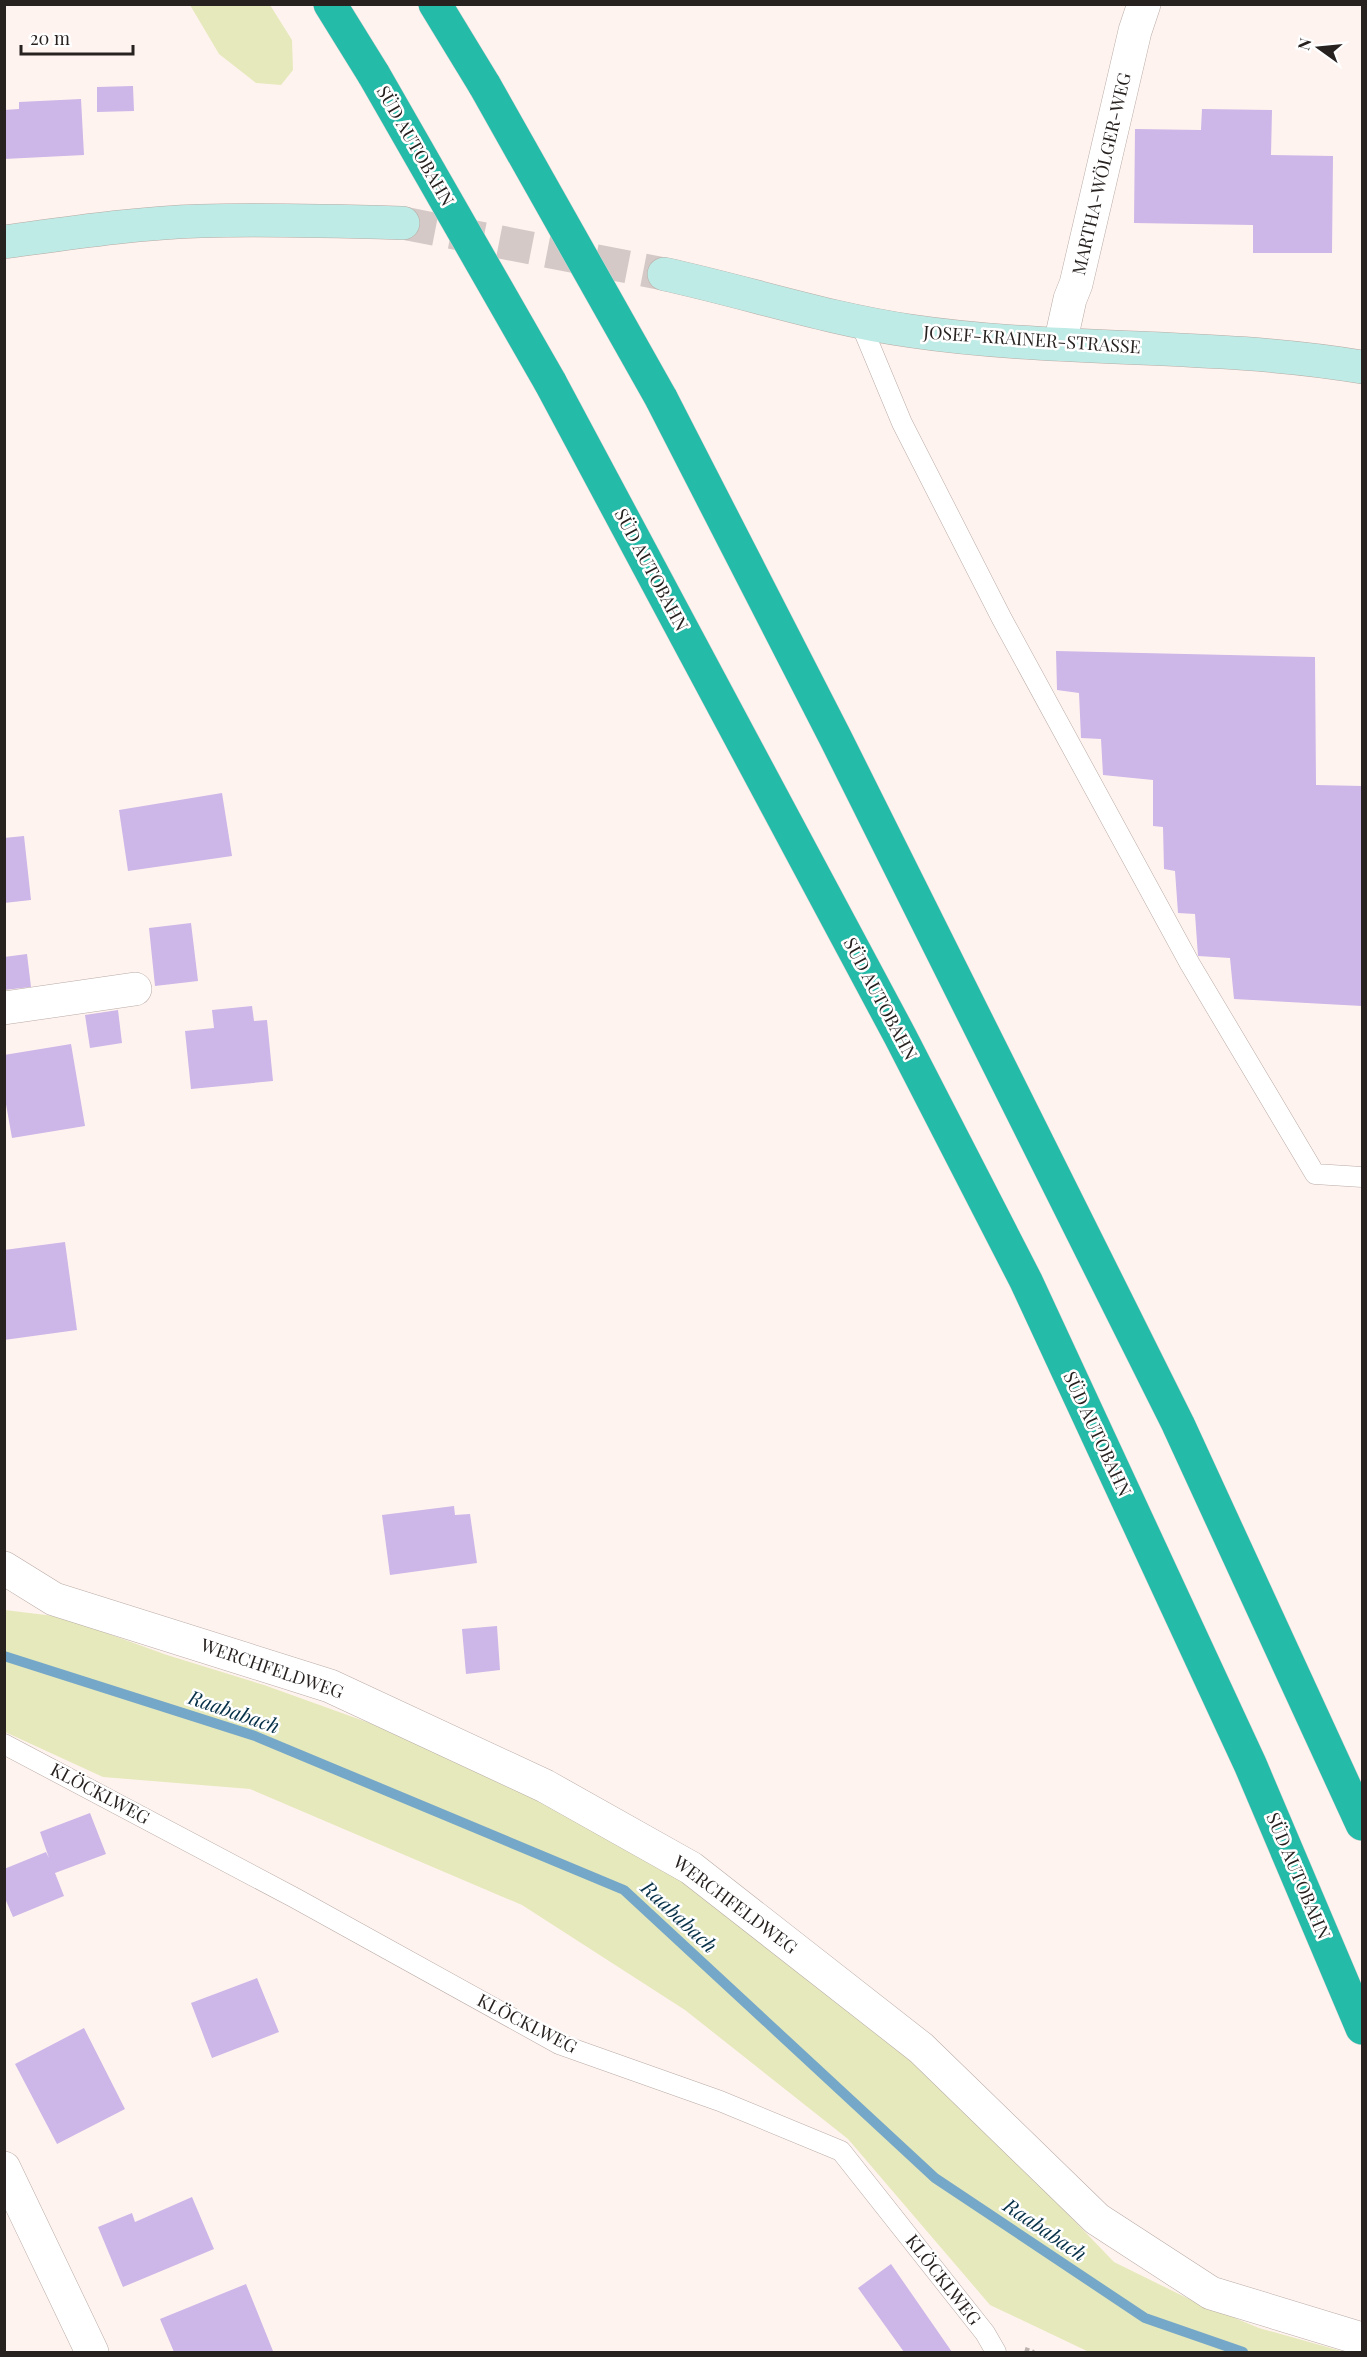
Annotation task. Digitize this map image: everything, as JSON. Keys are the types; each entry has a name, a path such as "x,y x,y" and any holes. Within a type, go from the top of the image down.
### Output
{"highway":[{"name":"SÜD AUTOBAHN","path":"330,4 374,75 550,382 900,1036 1026,1281 1250,1764 1362,2028"},
{"path":"435,4 485,87 661,398 847,760 1178,1424 1362,1824"}],"main road":[{"path":"4,242 103,228 199,220 403,223"},
{"name":"JOSEF-KRAINER-STRASSE","path":"664,274 828,316 912,332 1060,344 1242,354 1362,367"}],"street":[{"name":"MARTHA-WÖLGER-WEG","path":"1060,344 1070,299 1076,285 1135,31 1144,4"},
{"path":"4,1008 135,989"},
{"name":"WERCHFELDWEG","path":"4,1568 54,1599 330,1686 545,1786 691,1868 921,2048 1097,2219 1211,2293 1362,2339"},
{"path":"4,2168 92,2352"}],"lane":[{"path":"860,322 902,423 1002,619 1190,964 1316,1174 1362,1177"},
{"name":"KLÖCKLWEG","path":"4,1744 295,1898 559,2044 720,2101 841,2151 985,2333 996,2352"}],"green space":[{"path":"190,5 270,5 292,40 293,70 281,85 256,83 219,54"},
{"path":"5,1610 62,1617 167,1655 264,1685 403,1735 538,1797 682,1881 927,2068 1114,2262 1189,2299 1259,2328 1345,2352 1089,2352 990,2305 848,2139 685,2010 522,1905 250,1789 103,1777 5,1732"}],"building":[{"path":"133,86 134,111 97,112 97,87"},
{"path":"81,99 84,155 4,159 4,110 19,109 19,102"},
{"path":"1202,109 1272,110 1271,155 1333,156 1332,253 1253,253 1253,225 1134,223 1135,129 1201,130"},
{"path":"1056,651 1315,657 1316,785 1362,786 1362,1006 1234,999 1230,958 1198,956 1195,914 1178,913 1175,871 1164,869 1163,827 1153,826 1153,780 1103,775 1101,739 1081,738 1079,693 1057,690"},
{"path":"222,793 232,856 128,871 119,810"},
{"path":"24,836 31,900 4,903 4,838"},
{"path":"191,923 198,981 155,986 149,928"},
{"path":"27,954 31,987 4,990 4,957"},
{"path":"252,1006 254,1021 267,1020 273,1081 191,1089 185,1031 214,1028 212,1010"},
{"path":"118,1010 122,1043 90,1048 85,1015"},
{"path":"71,1044 85,1126 12,1138 4,1093 4,1055"},
{"path":"65,1242 77,1330 4,1340 4,1250"},
{"path":"454,1506 455,1515 470,1514 477,1563 390,1575 382,1515"},
{"path":"497,1626 500,1670 466,1674 462,1629"},
{"path":"90,1813 106,1854 55,1873 64,1896 13,1917 4,1896 4,1869 46,1852 49,1858 40,1832"},
{"path":"257,1978 279,2032 212,2058 191,2003"},
{"path":"84,2028 125,2109 57,2144 15,2064"},
{"path":"192,2197 214,2249 123,2287 98,2227 132,2213 135,2222"},
{"path":"891,2264 952,2352 904,2352 858,2288"},
{"path":"246,2284 273,2351 174,2352 160,2319"}],"waterway":[{"name":"Raababach","path":"4,1656 255,1736 624,1890 935,2178 1145,2318 1243,2352"}],"tunnel":[{"path":"403,223 664,274"}]}
